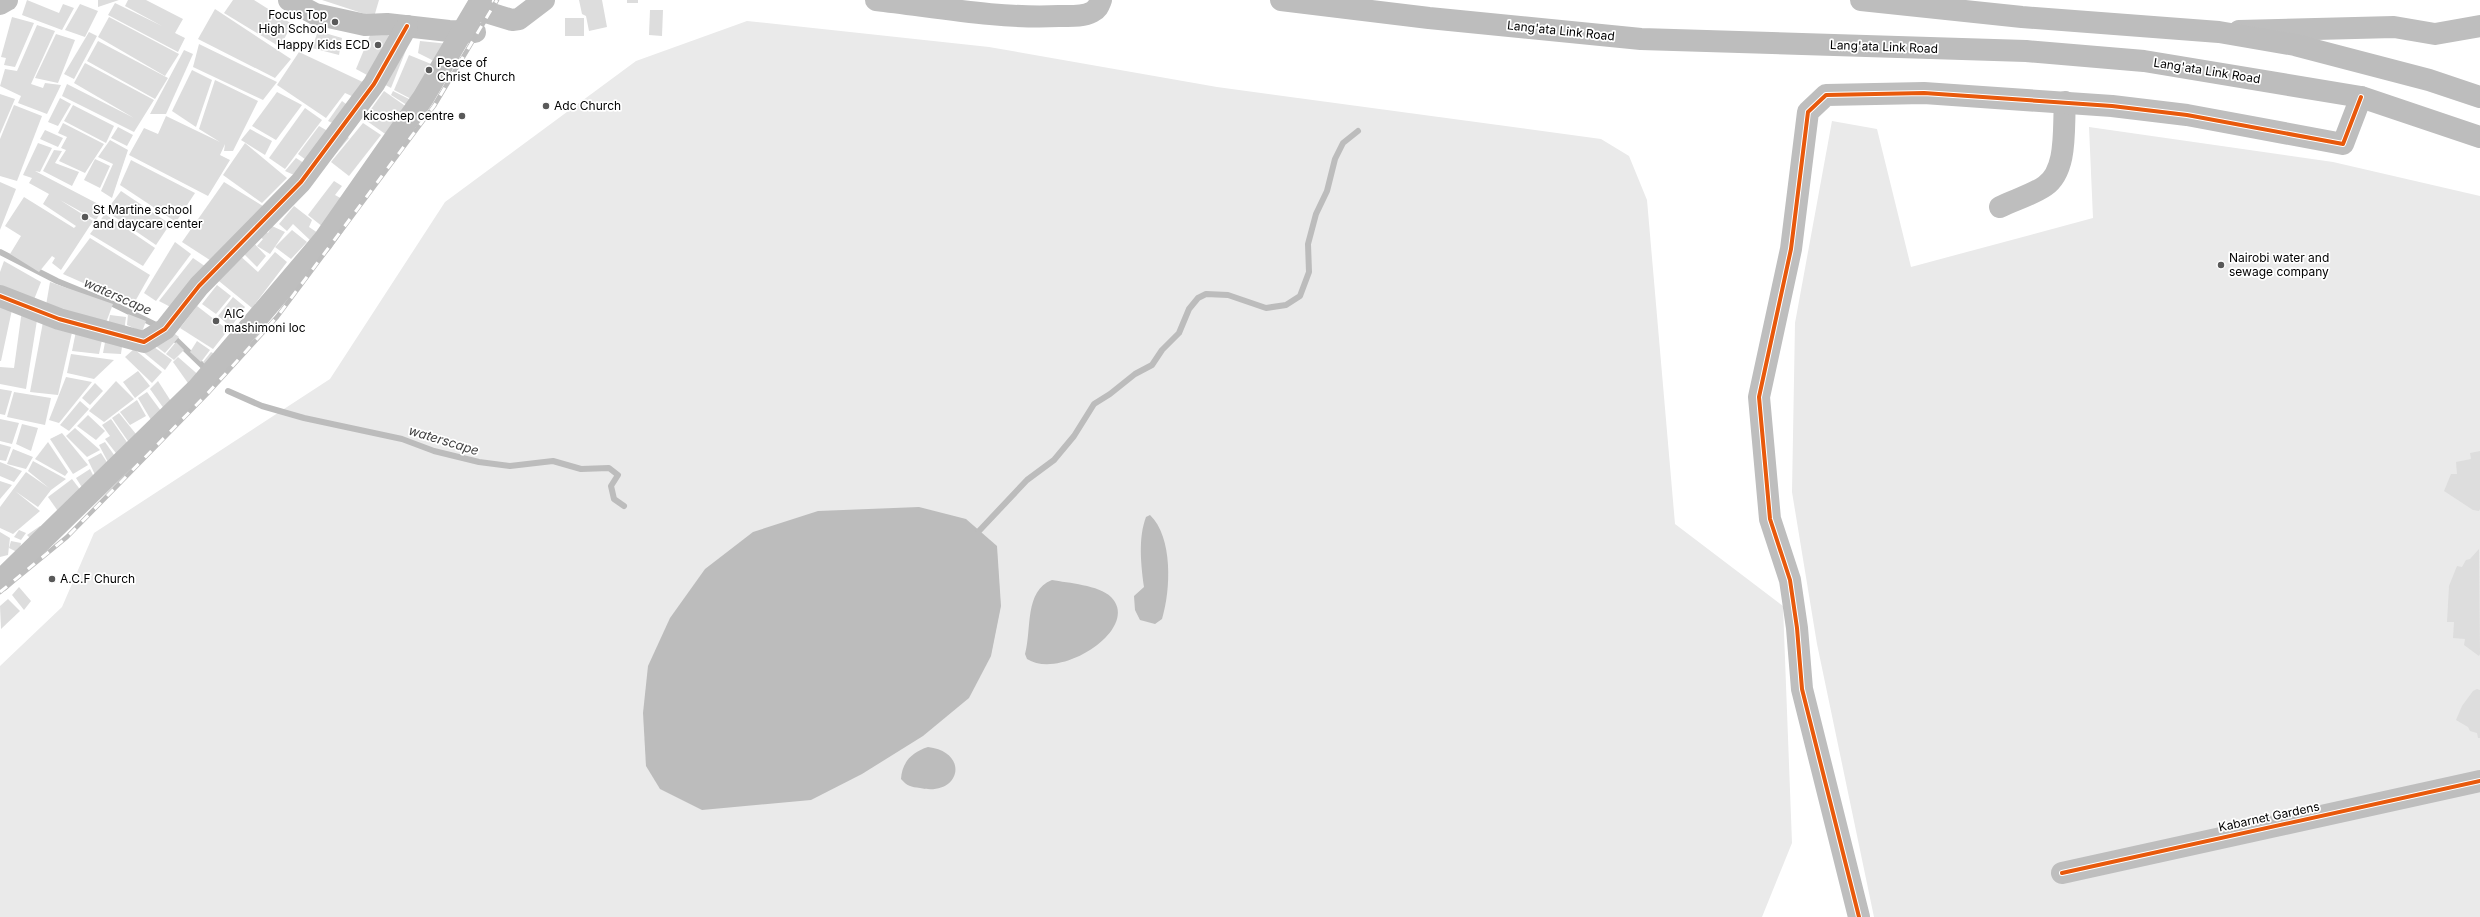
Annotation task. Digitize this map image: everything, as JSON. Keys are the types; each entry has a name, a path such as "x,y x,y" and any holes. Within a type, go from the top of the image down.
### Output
{"main road":[{"name":"Lang'ata Link Road","path":"1281,0 1429,18 1641,39 2026,51 2144,61 2361,97 2480,137"},
{"path":"1412,0 1429,18"},
{"path":"1862,0 2022,17 2219,32 2295,45 2429,80 2480,97"}],"street":[{"path":"0,4 7,0"},
{"path":"289,0 315,14 365,24 470,32"},
{"path":"0,581 198,388 323,241 470,32 479,4 512,20 519,19 544,0"},
{"path":"876,0 992,15 1052,17 1077,16 1092,12 1098,7 1101,0"},
{"path":"0,296 59,319 144,342 165,329 200,286 301,182 374,84 407,26"},
{"path":"2219,32 2394,27 2435,34 2480,26"},
{"path":"1859,917 1802,689 1797,628 1790,580 1770,519 1758,397 1792,249 1808,112 1826,95 1924,93 2065,102 2187,115 2343,144 2361,97"},
{"path":"2000,207 2044,186 2055,176 2060,163 2065,102"},
{"name":"Kabarnet Gardens","path":"2062,873 2480,781"}],"shaded area":[{"path":"747,21 989,47 1217,87 1601,139 1629,156 1647,200 1675,524 1783,606 1792,843 1762,917 0,917 0,666 62,607 94,533 330,379 445,202 636,61"},
{"path":"1832,121 1877,129 1911,267 2093,218 2089,127 2333,162 2480,196 2480,917 1874,917 1817,644 1792,492 1795,323"},
{"path":"919,507 966,519 997,546 1001,606 991,656 969,698 923,736 862,774 811,800 702,810 660,789 646,766 643,713 648,666 670,618 705,569 753,532 818,511"},
{"path":"1150,515 1163,536 1168,564 1165,607 1162,619 1155,624 1140,620 1135,610 1134,596 1144,587 1141,561 1141,543 1143,525 1146,517"},
{"path":"1052,580 1083,585 1106,593 1111,597 1118,609 1116,623 1107,636 1093,648 1077,657 1059,663 1042,664 1027,659 1025,654 1033,602 1043,585"},
{"path":"928,747 941,751 950,757 955,765 955,773 952,780 944,786 934,789 909,786 901,779 903,768 909,758 922,749"}],"building":[{"path":"27,0 59,13 63,4 74,8 62,30 22,15"},
{"path":"98,0 119,0 98,7"},
{"path":"128,0 146,0 183,19 175,33 185,38 178,52 108,15 115,3 162,26 125,6"},
{"path":"233,0 254,0 292,24 280,47 224,13"},
{"path":"322,0 379,0 374,17"},
{"path":"579,0 602,0 607,27 589,31 586,16 582,14"},
{"path":"627,0 638,0 638,3 627,3"},
{"path":"80,4 98,11 85,37 65,30"},
{"path":"215,9 291,59 275,78 198,39"},
{"path":"650,10 663,10 662,36 649,35"},
{"path":"12,17 34,23 15,67 4,65 6,58 1,57"},
{"path":"109,17 179,54 165,76 98,37"},
{"path":"565,18 584,18 584,36 565,36"},
{"path":"37,25 55,31 31,84 43,88 45,83 61,85 47,114 18,103 21,96 0,86 5,69 17,71"},
{"path":"373,28 408,45 391,88 356,69"},
{"path":"318,31 342,38 339,55 312,48"},
{"path":"89,32 97,36 74,79 64,74"},
{"path":"56,34 75,40 58,83 35,78"},
{"path":"98,41 168,78 155,99 87,61"},
{"path":"420,41 449,44 442,65 418,53"},
{"path":"199,44 277,82 263,100 193,67"},
{"path":"184,50 193,54 166,114 150,114"},
{"path":"299,52 367,84 356,98 345,93 326,118 277,85"},
{"path":"409,55 436,66 415,101 394,90"},
{"path":"85,63 154,100 134,132 62,96 67,84 134,118 74,83"},
{"path":"192,70 212,80 196,127 172,111"},
{"path":"215,80 258,101 233,151 224,151 225,144 220,155 230,160 208,196 129,155 144,128 158,134 166,116 220,142 199,129"},
{"path":"384,91 411,110 391,138 364,119"},
{"path":"393,91 415,102 410,107 391,95"},
{"path":"277,92 302,105 276,140 252,126"},
{"path":"0,94 15,99 0,134"},
{"path":"60,98 71,104 58,126 48,122"},
{"path":"342,101 362,116 350,131 328,121"},
{"path":"14,105 42,116 17,181 0,176 0,139"},
{"path":"73,105 114,126 106,143 64,121"},
{"path":"305,108 322,120 285,169 269,158"},
{"path":"63,123 104,144 85,173 59,161 66,150 61,148 67,137 58,133"},
{"path":"363,123 381,135 349,176 331,162"},
{"path":"319,126 333,134 337,129 349,138 321,171 298,154"},
{"path":"118,127 133,135 127,146 111,138"},
{"path":"250,129 272,141 265,155 241,140"},
{"path":"45,130 63,138 58,147 40,139"},
{"path":"110,140 128,150 112,198 101,191 113,164 98,157"},
{"path":"38,143 52,148 40,172 35,171 104,207 96,220 60,200 93,221 61,270 52,263 55,258 52,256 39,272 10,254 21,236 5,226 24,197 74,228 76,226 43,204 49,194 29,183 32,178 23,175"},
{"path":"245,143 287,178 262,203 223,175"},
{"path":"54,150 62,151 55,163 79,172 72,186 43,171"},
{"path":"296,158 304,163 294,175 285,171"},
{"path":"95,159 110,166 100,188 84,180"},
{"path":"131,160 195,193 176,222 120,185"},
{"path":"334,181 342,186 335,195 344,200 323,227 308,215"},
{"path":"0,182 16,189 0,230"},
{"path":"224,182 266,208 216,264 182,242"},
{"path":"121,191 170,224 156,245 106,211"},
{"path":"294,206 312,220 309,227 318,233 311,241 293,224 287,231 279,224"},
{"path":"105,214 155,248 143,266 90,234"},
{"path":"257,224 268,233 272,226 285,232 270,254 257,246 263,239 252,233"},
{"path":"292,230 307,242 291,259 275,247"},
{"path":"90,238 150,275 133,305 63,274"},
{"path":"249,238 266,256 257,267 240,250"},
{"path":"175,242 191,254 156,301 144,293"},
{"path":"275,252 287,262 252,308 214,277 237,253 258,272"},
{"path":"193,258 212,271 182,313 159,301"},
{"path":"4,261 41,282 33,302 0,293 0,272"},
{"path":"50,282 113,304 104,328 44,317"},
{"path":"217,285 231,296 216,314 202,304"},
{"path":"233,297 245,307 231,327 218,316"},
{"path":"0,304 13,305 1,361 0,361"},
{"path":"197,306 228,330 213,349 180,328"},
{"path":"22,310 38,314 26,389 0,384 0,367 14,368"},
{"path":"128,314 146,321 142,332 127,325"},
{"path":"110,315 126,317 121,354 103,353"},
{"path":"43,322 73,328 58,395 30,392"},
{"path":"158,322 179,337 165,353 144,337"},
{"path":"77,326 104,331 99,354 72,351"},
{"path":"143,339 172,360 165,370 137,347"},
{"path":"197,341 210,350 201,362 190,352"},
{"path":"176,342 184,350 174,360 166,354"},
{"path":"134,349 162,372 152,383 125,357"},
{"path":"211,352 220,357 210,369 203,362"},
{"path":"71,354 114,360 94,379 67,373"},
{"path":"178,357 202,378 190,386 173,362"},
{"path":"138,371 150,386 135,398 123,382"},
{"path":"66,377 92,382 59,423 49,420"},
{"path":"116,381 134,399 104,422 89,411"},
{"path":"158,381 174,406 167,413 150,389"},
{"path":"95,383 103,391 90,405 82,398"},
{"path":"0,389 12,391 5,415 0,414"},
{"path":"14,392 51,398 45,425 7,417"},
{"path":"147,392 164,415 154,425 138,398"},
{"path":"137,400 146,416 130,425 120,412"},
{"path":"80,401 89,409 69,431 60,425"},
{"path":"119,413 140,439 132,447 112,418"},
{"path":"88,415 105,431 96,440 77,426"},
{"path":"0,419 19,423 12,444 0,441"},
{"path":"111,419 131,448 119,457 105,439 110,436 102,425"},
{"path":"22,424 38,428 31,451 16,444"},
{"path":"75,428 100,450 87,457 66,436"},
{"path":"62,433 88,465 73,474 50,439"},
{"path":"48,442 68,472 65,476 35,459"},
{"path":"105,442 119,462 110,466 99,445"},
{"path":"0,444 11,447 6,461 0,460"},
{"path":"13,449 33,457 26,469 7,464"},
{"path":"2480,451 2479,511 2473,510 2444,491 2451,474 2457,474 2456,462 2471,459 2470,453"},
{"path":"101,453 112,470 98,481 88,460"},
{"path":"33,461 66,479 51,490 38,507 15,491 40,511 13,534 0,528 0,507 26,472 49,488 28,471"},
{"path":"0,462 22,471 14,482 0,476"},
{"path":"90,469 97,483 83,489 76,478"},
{"path":"72,479 85,496 60,514 48,497"},
{"path":"0,481 12,485 0,499"},
{"path":"40,526 47,533 34,542 27,535"},
{"path":"19,530 26,533 21,540 14,537"},
{"path":"0,532 10,538 8,555 0,557"},
{"path":"11,541 21,543 19,553 9,548"},
{"path":"2479,549 2479,656 2464,645 2465,639 2453,638 2454,622 2447,622 2449,586 2457,566 2462,567 2466,560 2470,559"},
{"path":"19,587 31,601 24,610 12,595"},
{"path":"8,599 20,611 1,629 0,606"},
{"path":"2477,689 2480,690 2480,738 2478,738 2477,733 2470,731 2468,727 2456,720 2462,706 2473,691"}],"waterway":[{"path":"979,531 1027,480 1054,460 1074,436 1094,404 1110,394 1135,374 1152,365 1162,350 1179,333 1189,309 1198,298 1206,294 1228,295 1266,308 1286,305 1300,296 1309,272 1308,244 1316,214 1327,191 1335,159 1343,143 1358,131"},
{"name":"waterscape","path":"0,252 57,281 113,304 160,327"},
{"name":"waterscape","path":"172,336 208,371"},
{"name":"waterscape","path":"228,391 262,406 304,418 402,439 434,451 479,462 510,466 553,461 581,469 609,468 618,475 611,486 614,499 624,506"}],"railway":[{"path":"0,592 67,537 207,394 277,317 434,106 497,0"}],"cycle path":[{"path":"0,296 59,319 144,342 165,329 199,286 301,182 374,84 407,26"},
{"path":"1859,917 1802,689 1797,628 1790,580 1770,519 1759,397 1791,249 1808,112 1826,95 1924,93 2112,106 2187,115 2343,144 2361,97"},
{"path":"2062,873 2480,781"}],"place":[{"name":"Focus Top High School","path":"335,22"},
{"name":"Happy Kids ECD","path":"378,45"},
{"name":"Peace of Christ Church","path":"429,70"},
{"name":"Adc Church","path":"546,106"},
{"name":"kicoshep centre","path":"462,116"},
{"name":"St Martine school and daycare center","path":"85,217"},
{"name":"Nairobi water and sewage company","path":"2221,265"},
{"name":"AIC mashimoni loc","path":"216,321"},
{"name":"A.C.F Church","path":"52,579"}]}
